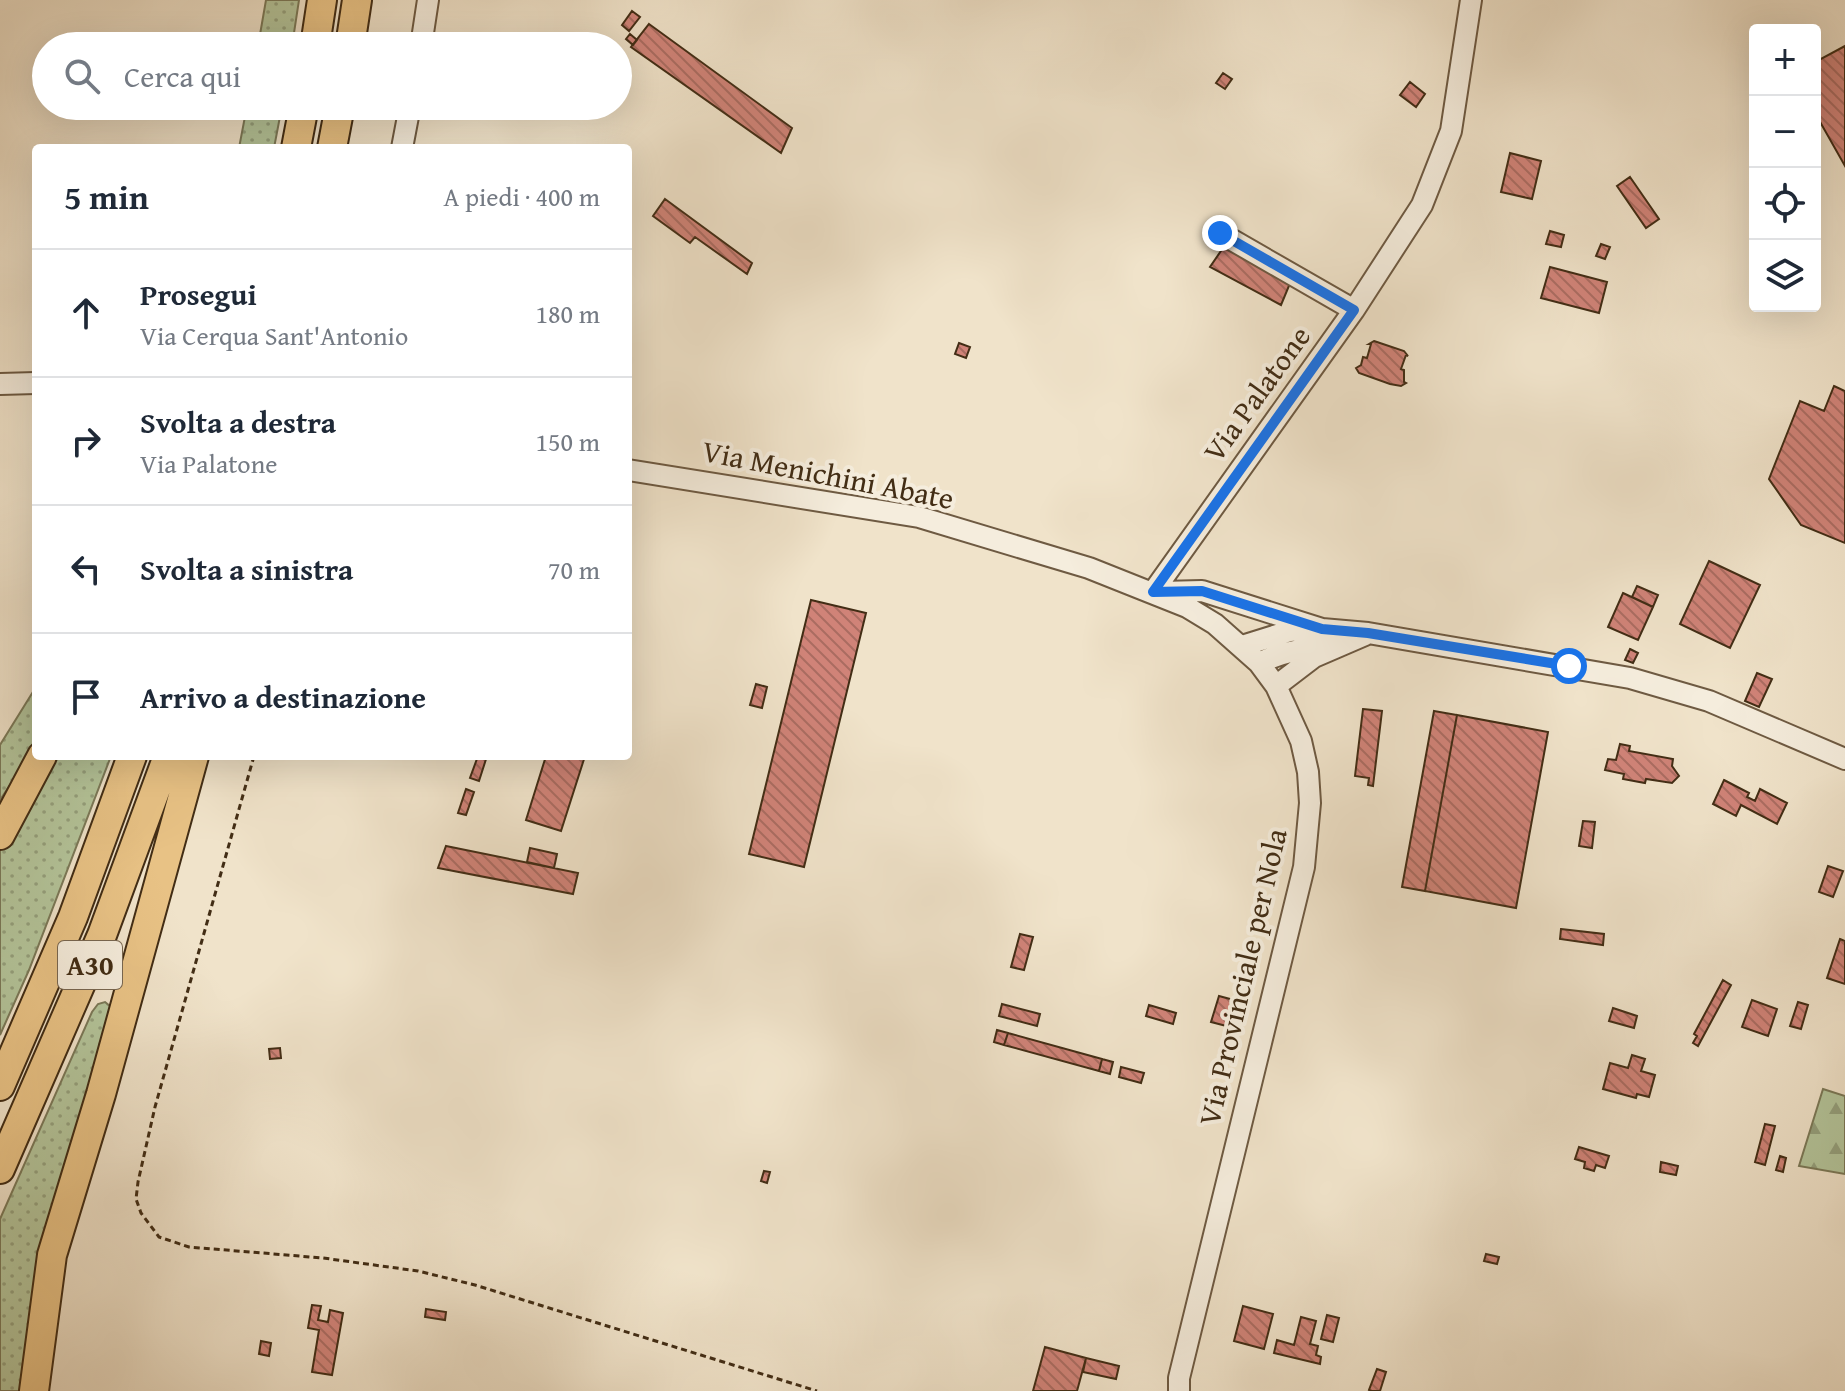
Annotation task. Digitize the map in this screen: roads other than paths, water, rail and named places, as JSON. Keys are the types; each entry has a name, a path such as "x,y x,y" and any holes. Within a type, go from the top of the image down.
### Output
{"highway":[{"path":"317,32 322,0"},
{"path":"352,32 357,0"},
{"path":"297,144 301,120"},
{"path":"333,144 337,120"},
{"path":"0,813 37,760"},
{"path":"0,835 38,760"},
{"name":"A30","path":"0,1086 73,917 131,760"},
{"name":"A30","path":"0,1169 102,935 167,760"},
{"path":"34,1391 52,1255 106,1079 193,760"}],"street":[{"path":"423,32 428,0"},
{"name":"Via Palatone","path":"1153,592 1354,310 1422,205 1451,131 1471,0"},
{"path":"403,144 407,120"},
{"path":"1220,233 1354,310"},
{"path":"0,384 32,383"},
{"name":"Via Menichini Abate","path":"632,471 919,517 1089,568 1153,592"},
{"path":"1153,592 1202,591 1322,629"},
{"name":"Via Provinciale per Nola","path":"1153,592 1187,607 1242,646 1259,663 1276,686 1301,741 1308,772 1310,803 1306,855 1179,1378 1179,1391"},
{"path":"1242,646 1290,631 1322,629 1368,633 1630,678 1709,701 1845,759"},
{"path":"1276,686 1314,657 1368,633"},
{"path":"1259,663 1307,648 1339,645"}]}
